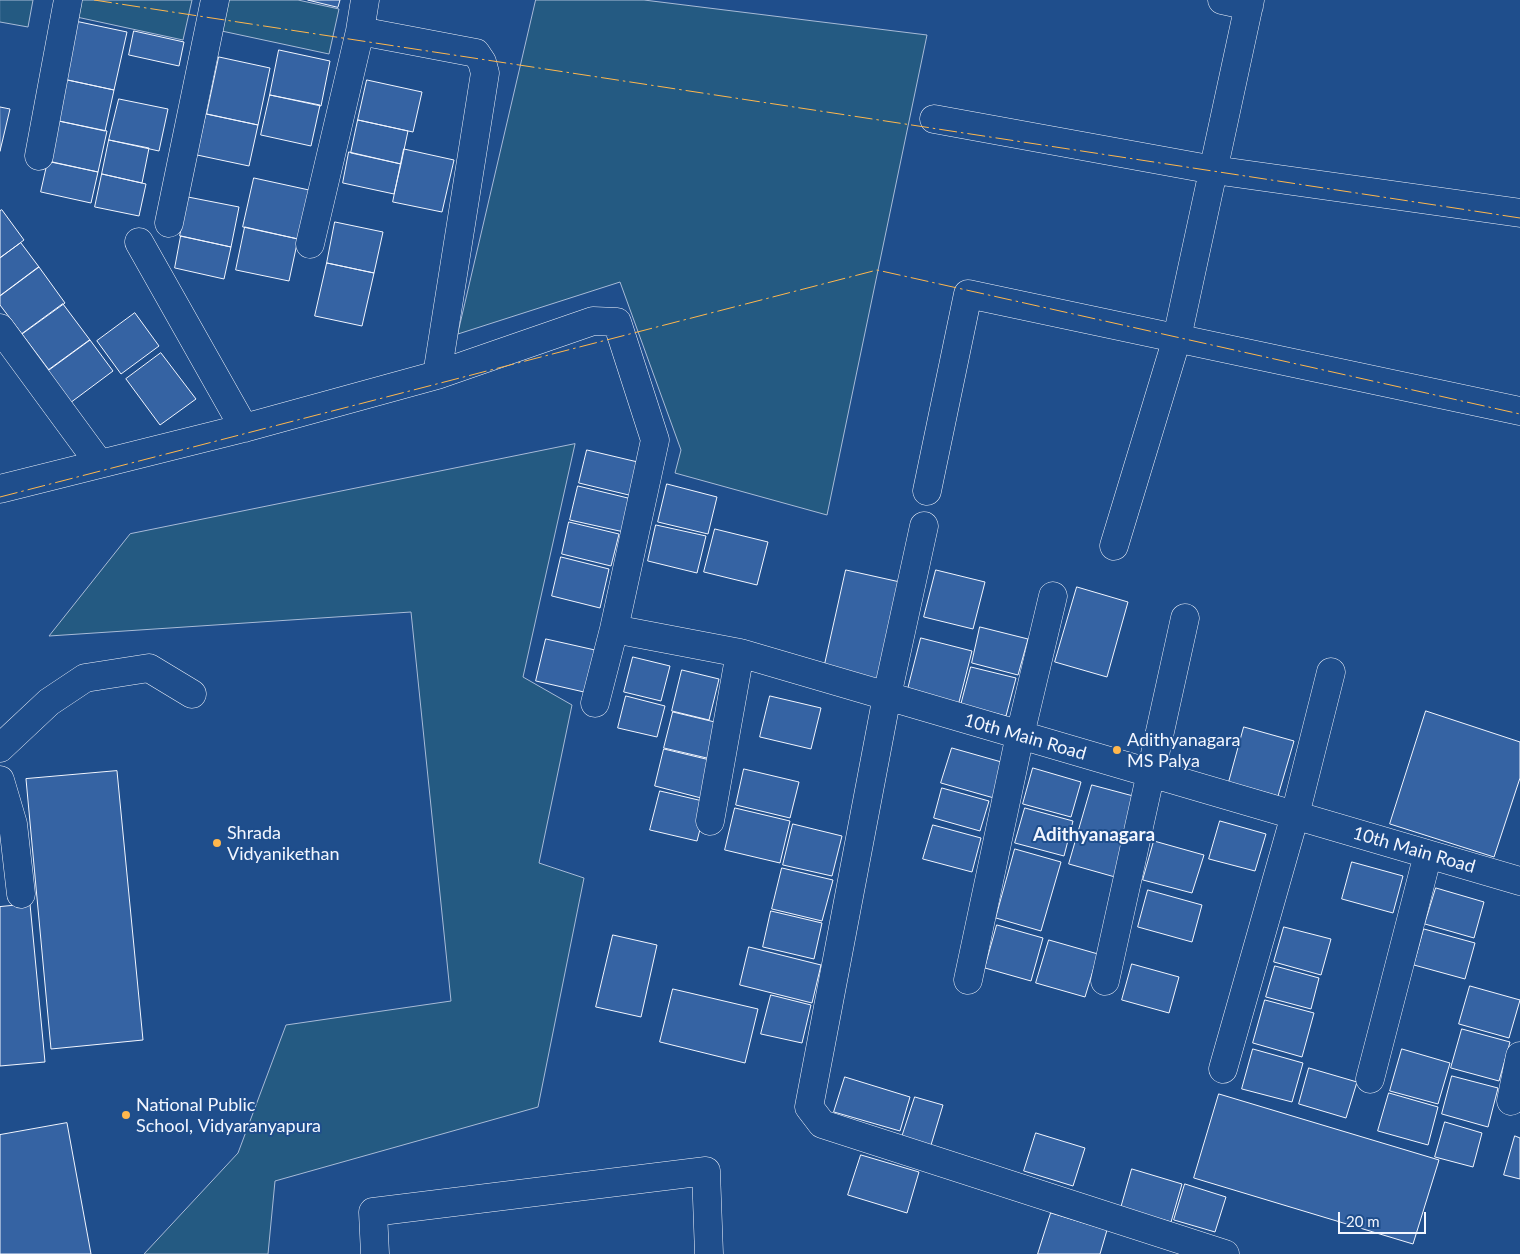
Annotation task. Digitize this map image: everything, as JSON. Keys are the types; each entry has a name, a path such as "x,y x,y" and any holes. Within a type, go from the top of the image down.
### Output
{"street":[{"path":"39,156 68,0"},
{"path":"169,223 215,0"},
{"path":"310,244 360,31 365,0"},
{"path":"1114,546 1177,338 1250,3 1222,0"},
{"path":"360,31 476,53 482,62 485,73 437,375"},
{"path":"934,120 1214,170 1520,212"},
{"path":"138,242 244,428"},
{"path":"928,491 968,294 1520,411"},
{"path":"0,489 244,428 437,375 593,321 618,322 655,440 614,629 595,703"},
{"path":"0,328 98,463"},
{"path":"924,526 887,696 809,1107 822,1124 1225,1254"},
{"path":"968,980 1020,735 1053,596"},
{"path":"1105,981 1185,618"},
{"name":"10th Main Road","path":"614,629 740,653 1520,881"},
{"path":"710,821 740,653"},
{"path":"0,748 49,702 85,678 149,668 192,694"},
{"path":"1223,1069 1295,815 1331,672"},
{"path":"0,780 13,824 21,894"},
{"path":"1370,1079 1428,854"},
{"path":"1511,1101 1520,1056"},
{"path":"375,1254 373,1212 706,1171 709,1254"}],"shaded area":[{"path":"0,0 33,0 28,27 0,22"},
{"path":"75,0 192,0 183,40 72,16"},
{"path":"223,0 298,0 339,9 329,54 217,30"},
{"path":"536,0 644,0 927,35 827,515 675,473 681,450 620,282 458,334"},
{"path":"575,444 523,677 572,705 539,863 584,878 538,1107 275,1181 268,1254 144,1254 238,1153 286,1025 451,1001 411,612 49,636 130,534"}],"building":[{"path":"308,0 340,0 338,7"},
{"path":"75,21 127,32 114,90 63,79"},
{"path":"134,31 184,42 179,66 129,55"},
{"path":"279,50 330,61 321,106 270,95"},
{"path":"219,57 270,68 258,125 207,114"},
{"path":"63,79 114,90 105,131 54,120"},
{"path":"367,80 422,92 413,132 358,120"},
{"path":"270,95 320,105 311,146 261,135"},
{"path":"119,99 168,109 159,151 109,140"},
{"path":"0,107 10,109 0,151"},
{"path":"206,114 258,125 249,166 197,155"},
{"path":"54,120 107,131 98,172 46,161"},
{"path":"358,120 408,131 401,164 351,153"},
{"path":"109,140 149,148 142,183 102,174"},
{"path":"404,149 454,160 442,212 393,202"},
{"path":"349,152 401,164 394,194 343,183"},
{"path":"48,161 98,172 91,203 41,192"},
{"path":"102,174 146,184 139,216 95,207"},
{"path":"254,178 309,190 298,239 243,227"},
{"path":"188,197 239,207 231,247 180,236"},
{"path":"2,210 24,240 0,258 0,211"},
{"path":"335,222 383,232 374,273 327,263"},
{"path":"245,227 298,239 289,281 236,270"},
{"path":"181,236 231,247 224,279 175,268"},
{"path":"21,243 39,267 0,296 0,258"},
{"path":"327,263 374,273 362,326 315,316"},
{"path":"39,267 65,303 22,334 0,305 0,296"},
{"path":"63,304 90,340 49,370 22,334"},
{"path":"135,313 159,346 121,374 97,341"},
{"path":"90,340 113,371 70,403 46,372"},
{"path":"161,353 196,399 160,425 126,379"},
{"path":"587,450 642,463 633,496 579,483"},
{"path":"667,484 717,497 708,534 658,522"},
{"path":"578,486 632,499 624,532 570,520"},
{"path":"569,522 619,534 611,566 562,554"},
{"path":"656,525 706,536 697,573 648,561"},
{"path":"715,529 768,542 757,585 704,572"},
{"path":"561,557 609,569 600,608 552,596"},
{"path":"846,570 900,582 877,685 823,673"},
{"path":"936,570 985,582 973,629 924,617"},
{"path":"1077,587 1128,602 1107,677 1055,662"},
{"path":"980,627 1028,639 1018,675 972,663"},
{"path":"921,638 972,651 958,706 907,693"},
{"path":"546,639 595,650 584,692 536,681"},
{"path":"633,657 670,666 661,701 624,692"},
{"path":"971,667 1016,678 1006,716 961,705"},
{"path":"682,670 719,679 709,720 672,711"},
{"path":"626,696 665,706 657,737 618,728"},
{"path":"770,696 821,708 811,749 760,737"},
{"path":"1426,711 1520,742 1520,778 1494,857 1390,824"},
{"path":"673,712 719,723 711,759 664,748"},
{"path":"1244,727 1294,741 1278,796 1229,782"},
{"path":"952,748 1005,763 994,798 941,783"},
{"path":"664,749 710,760 701,798 655,786"},
{"path":"1033,768 1081,782 1071,817 1023,804"},
{"path":"744,769 799,782 790,818 736,805"},
{"path":"117,771 143,1040 51,1049 26,779"},
{"path":"1092,785 1137,797 1115,877 1069,864"},
{"path":"942,788 989,801 980,831 934,818"},
{"path":"660,791 707,802 697,841 650,830"},
{"path":"735,808 790,821 780,863 725,850"},
{"path":"1025,808 1073,821 1064,856 1015,843"},
{"path":"1220,821 1266,834 1255,871 1209,859"},
{"path":"793,824 842,836 832,876 783,865"},
{"path":"933,825 981,838 972,872 923,859"},
{"path":"1154,841 1204,855 1192,893 1143,880"},
{"path":"1015,849 1061,862 1041,931 996,918"},
{"path":"1352,862 1403,876 1393,913 1342,899"},
{"path":"782,868 833,880 822,921 772,909"},
{"path":"1436,888 1484,902 1474,938 1425,924"},
{"path":"1148,890 1202,905 1192,942 1138,927"},
{"path":"30,904 45,1062 0,1066 0,907"},
{"path":"771,911 822,923 814,959 763,947"},
{"path":"997,925 1043,938 1031,981 985,968"},
{"path":"1284,927 1331,939 1321,975 1274,962"},
{"path":"1424,929 1475,943 1465,979 1414,965"},
{"path":"613,935 657,945 641,1017 596,1007"},
{"path":"1049,940 1098,954 1085,997 1036,983"},
{"path":"749,947 821,965 812,1003 740,985"},
{"path":"1132,964 1179,977 1169,1013 1122,1000"},
{"path":"1275,966 1319,978 1311,1009 1266,997"},
{"path":"1470,986 1520,1000 1509,1038 1459,1024"},
{"path":"673,989 758,1009 745,1063 660,1042"},
{"path":"771,995 811,1005 802,1043 761,1034"},
{"path":"1265,1000 1314,1013 1302,1057 1253,1043"},
{"path":"1462,1029 1510,1042 1499,1081 1451,1068"},
{"path":"1253,1049 1303,1063 1292,1102 1242,1089"},
{"path":"1402,1049 1450,1063 1438,1104 1390,1091"},
{"path":"1309,1068 1357,1082 1346,1118 1299,1104"},
{"path":"1452,1076 1498,1088 1488,1127 1442,1114"},
{"path":"845,1077 910,1097 900,1131 834,1112"},
{"path":"1389,1093 1438,1107 1428,1145 1378,1131"},
{"path":"1219,1094 1439,1160 1413,1244 1194,1178"},
{"path":"915,1097 943,1105 931,1145 902,1137"},
{"path":"1445,1122 1482,1133 1473,1167 1435,1157"},
{"path":"67,1123 91,1254 0,1254 0,1135"},
{"path":"1036,1133 1085,1148 1073,1186 1024,1171"},
{"path":"1515,1136 1520,1138 1520,1179 1504,1175"},
{"path":"861,1155 919,1172 907,1213 848,1195"},
{"path":"1132,1169 1182,1184 1171,1222 1121,1208"},
{"path":"1185,1184 1226,1197 1215,1232 1174,1220"},
{"path":"1051,1213 1107,1230 1100,1254 1038,1254"}],"power":[{"path":"94,0 1520,218"},
{"path":"0,497 877,270 1520,414"}],"place":[{"name":"Adithyanagara MS Palya","path":"1117,750"},
{"name":"Shrada Vidyanikethan","path":"217,843"},
{"name":"National Public School, Vidyaranyapura","path":"126,1115"}],"district":[{"name":"Adithyanagara","path":"1094,835"}]}
